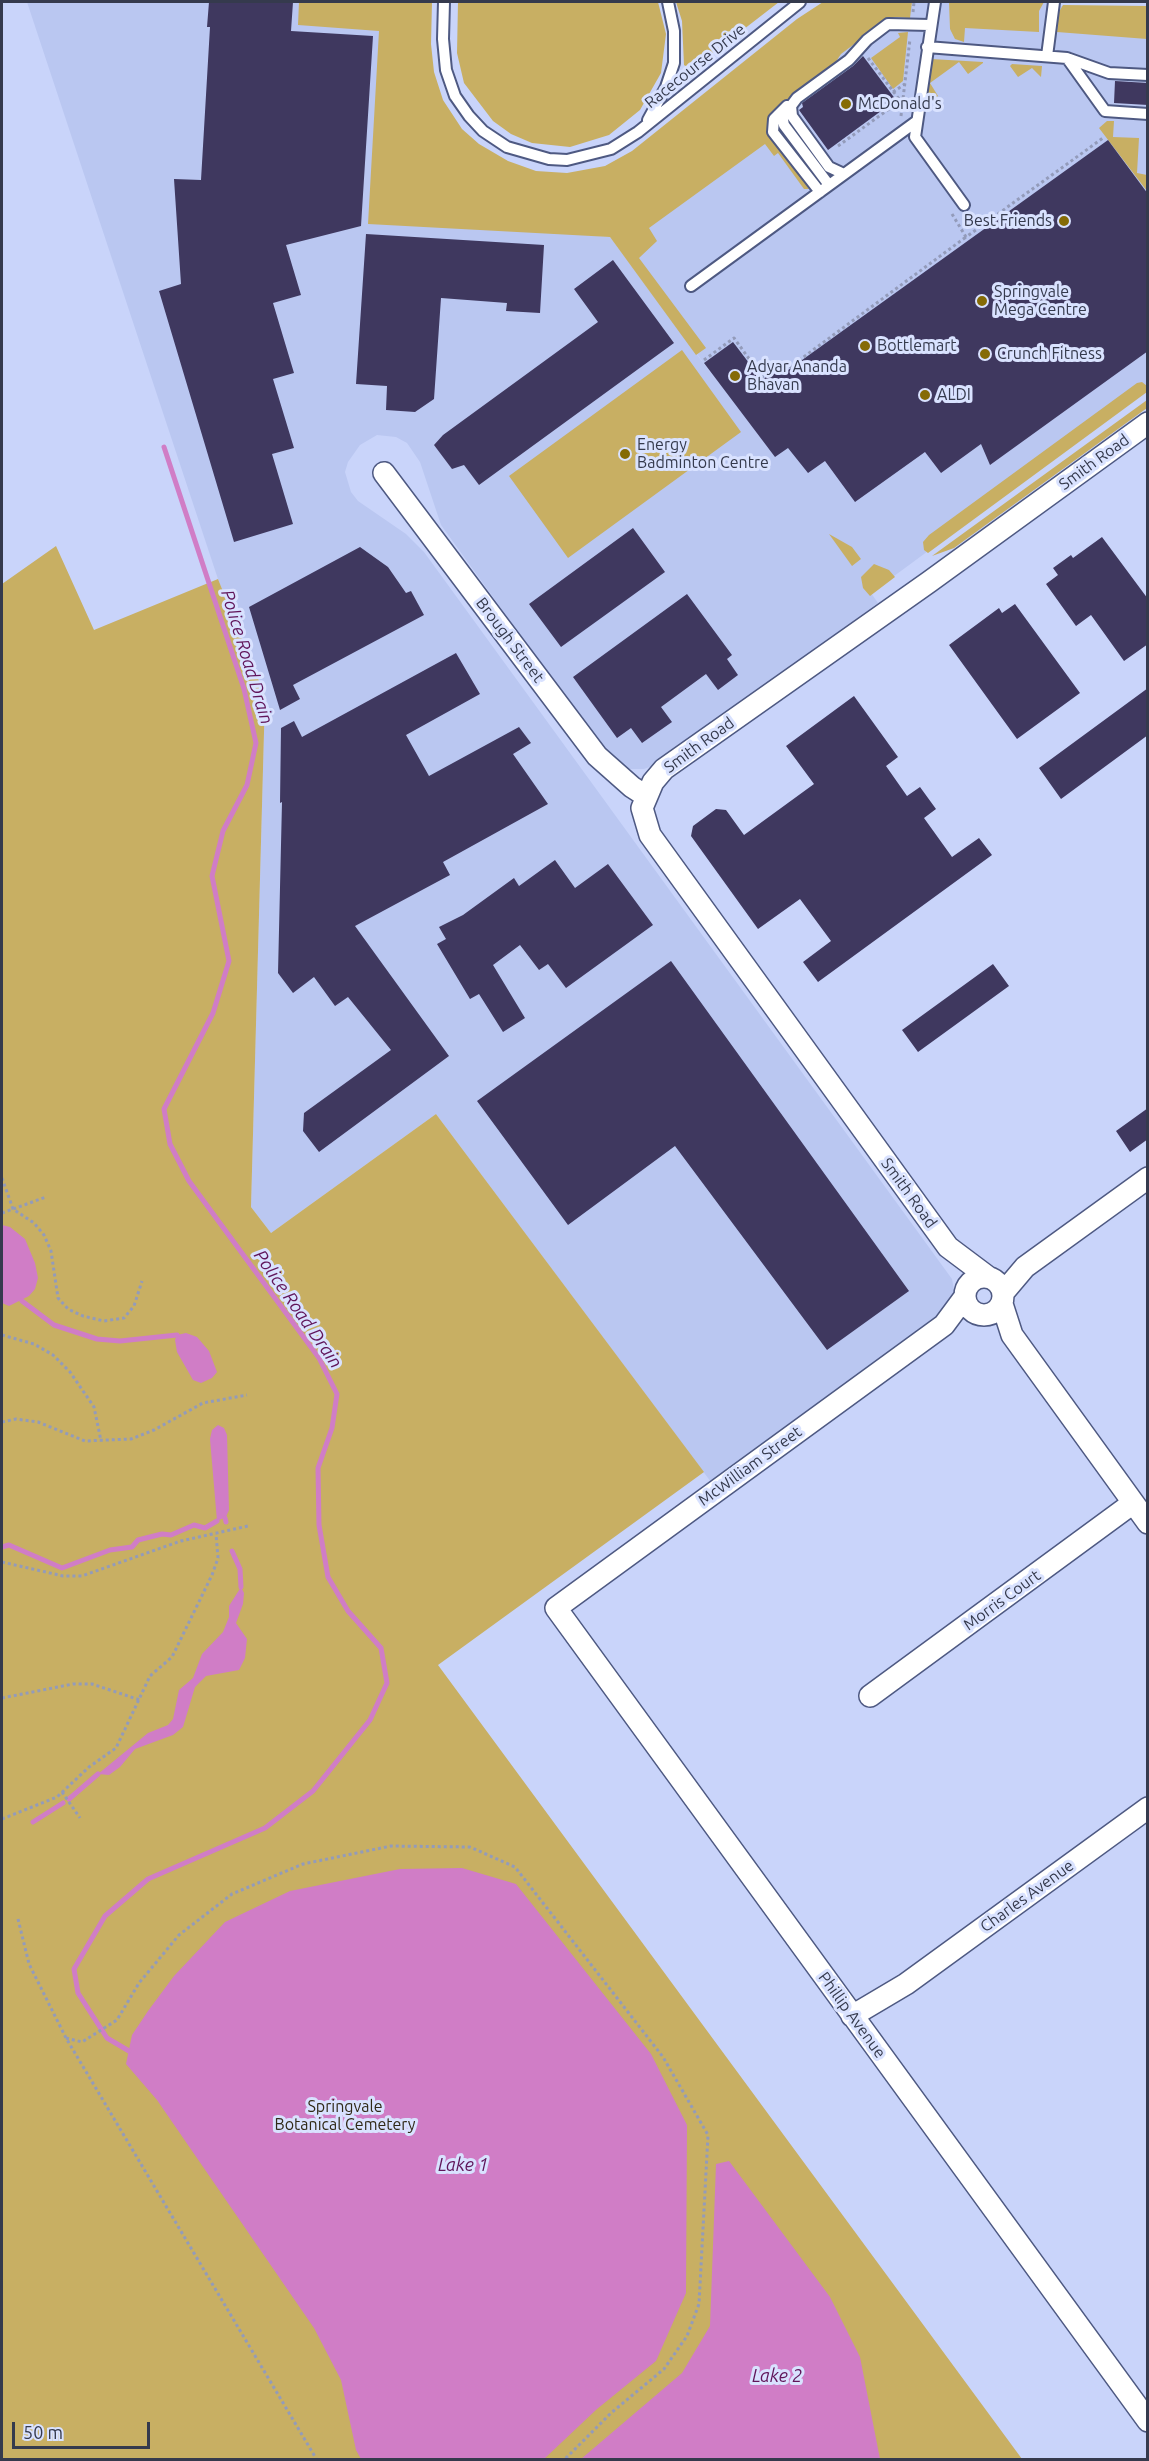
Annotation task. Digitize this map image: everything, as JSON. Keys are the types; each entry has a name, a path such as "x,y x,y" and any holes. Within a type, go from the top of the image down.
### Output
{"street":[{"name":"Smith Road","path":"996,1288 948,1247 650,835 642,808 646,796 664,769 929,582 1148,423"},
{"name":"Brough Street","path":"384,473 597,756 632,787 646,796"},
{"path":"996,1288 1148,1178"},
{"name":"Smith Road","path":"948,1247 964,1297"},
{"path":"996,1288 973,1280 964,1297 968,1307 1012,1335"},
{"path":"980,1315 995,1312 996,1288"},
{"path":"996,1288 1012,1335 1148,1523"},
{"name":"McWilliam Street","path":"556,1608 944,1325 964,1297"},
{"name":"McWilliam Street","path":"944,1325 980,1315"},
{"name":"Morris Court","path":"870,1696 1133,1503"},
{"name":"Phillip Avenue","path":"556,1608 1148,2421"},
{"name":"Charles Avenue","path":"856,2022 1148,1808"}],"lane":[{"name":"Racecourse Drive","path":"444,2 443,39 446,70 455,96 483,131 507,147 549,159 567,160 611,148 638,132 800,2"},
{"name":"Racecourse Drive","path":"638,132 658,102 674,63 674,31 668,2"},
{"path":"1047,56 1054,2"},
{"path":"932,5 915,138 964,205"},
{"path":"825,189 784,125 782,115 787,106 849,60 867,40 888,24 930,25"},
{"path":"927,47 1067,58 1109,73 1148,75"},
{"path":"1067,58 1106,111 1148,114"},
{"path":"797,98 791,106 792,116 829,167 844,174"},
{"path":"691,286 917,121"}],"path":[{"path":"868,58 903,105"},
{"path":"893,92 905,84"},
{"path":"837,146 900,101"},
{"path":"704,360 734,338 764,378 782,365 786,370 965,236 1103,138"},
{"path":"2,1178 13,1209 34,1223 44,1235 51,1251 58,1298 68,1309 83,1316 104,1321 124,1318 134,1306 142,1281"},
{"path":"2,1213 46,1197"},
{"path":"2,1335 34,1344 53,1355 70,1372 94,1407 101,1441"},
{"path":"2,1422 16,1419 38,1422 85,1441 131,1439 154,1430 203,1403 247,1395"},
{"path":"2,1562 63,1576 82,1576 164,1547 248,1526"},
{"path":"2,1819 43,1804 62,1792 89,1767 116,1748 150,1676 172,1657 212,1575 218,1558 216,1534"},
{"path":"2,1698 73,1684 92,1684 140,1701"},
{"path":"62,1792 80,1818"},
{"path":"66,2037 82,2042 117,2020 139,1983 179,1935 232,1894 303,1864 391,1846 470,1847 514,1867 663,2057 708,2135 699,2304 687,2336 663,2369 611,2413 564,2460"},
{"path":"18,1919 29,1964 66,2037 317,2460"}],"shaded area":[{"path":"27,2 328,2 387,22 373,218 610,237 718,383 646,283 635,254 653,219 768,133 765,120 833,62 888,2 1044,2 1061,6 1147,6 1147,390 871,593 878,603 658,764 644,769 628,769 604,751 441,525 420,462 407,443 396,437 377,435 360,445 348,462 345,472 351,492 358,501 406,534 424,552 952,1279 955,1295 942,1314 711,1482 436,1114 271,1233 251,1207 265,696 218,579"}],"green space":[{"path":"299,2 432,2 431,44 434,72 443,100 462,129 479,144 508,161 536,171 567,173 605,166 632,151 797,19 823,2 912,2 910,18 895,17 885,21 841,54 831,69 768,120 768,131 809,189 804,189 778,153 774,156 765,144 649,228 657,241 639,258 706,348 696,355 610,237 368,224 379,31 298,25"},
{"path":"458,2 658,2 666,34 661,73 640,110 609,135 570,147 532,143 511,134 493,121 464,83 457,53"},
{"path":"676,2 779,2 691,70 684,65 682,21"},
{"path":"949,2 1044,2 1039,11 1039,32 965,28 964,42 955,39 950,29"},
{"path":"1063,5 1147,6 1147,39 1057,32 1059,12"},
{"path":"908,32 903,81 893,89 871,58 900,37 898,33"},
{"path":"931,59 983,63 968,74 959,62 930,83 938,96 929,102 926,99"},
{"path":"1012,64 1042,66 1041,77 1032,68 1018,77 1010,66"},
{"path":"1107,121 1114,121 1113,137 1139,138 1137,173 1147,175 1147,191 1099,128"},
{"name":"Energy Badminton Centre","path":"682,350 741,432 568,558 509,476"},
{"path":"1142,382 1147,386 1147,392 928,553 924,550 923,542 929,535 1137,383"},
{"path":"1147,400 1147,408 954,548 932,556"},
{"path":"829,534 852,547 861,559 852,566"},
{"name":"Springvale Botanical Cemetery","path":"56,546 94,630 218,579 265,696 251,1207 271,1233 436,1114 704,1472 438,1665 1022,2459 2,2459 2,584"},
{"path":"874,564 889,570 895,577 870,596 863,588 861,577"}],"water":[{"path":"2,1225 10,1227 25,1239 35,1263 38,1278 35,1289 29,1296 9,1306 2,1303"},
{"path":"186,1333 197,1337 209,1351 217,1372 212,1378 201,1383 193,1380 177,1352 175,1340 177,1335"},
{"path":"218,1425 224,1428 227,1435 229,1510 226,1517 217,1521 210,1439 212,1430"},
{"path":"241,1587 244,1593 243,1604 236,1623 247,1639 245,1658 239,1670 206,1676 195,1687 183,1727 173,1735 135,1749 120,1767 109,1775 98,1774 148,1733 168,1725 173,1719 179,1690 193,1678 202,1654 223,1632 229,1617 229,1606"},
{"name":"Lake 1","path":"462,1868 516,1884 651,2054 687,2125 686,2293 656,2361 597,2409 544,2459 361,2459 356,2450 341,2380 314,2328 157,2100 126,2064 132,2035 148,2011 174,1976 225,1922 290,1891 400,1869"},
{"name":"Lake 2","path":"729,2161 830,2297 860,2357 880,2459 581,2459 682,2373 710,2326 716,2164"}],"building":[{"path":"209,2 293,2 291,31 373,36 361,226 286,245 301,295 273,303 294,373 273,379 294,448 272,454 293,524 234,542 159,291 181,284 174,179 201,180 210,27 207,27"},
{"name":"McDonald's","path":"863,56 896,100 828,150 799,110 803,107 802,103 853,66"},
{"path":"1115,81 1148,83 1148,105 1114,103"},
{"path":"1108,140 1148,194 1148,351 990,465 981,444 941,473 925,452 855,502 825,461 808,473 788,448 775,457 704,363 733,342 762,380 779,367 784,373"},
{"path":"366,234 544,245 540,313 506,311 507,303 441,298 434,399 415,412 386,410 387,386 356,384"},
{"path":"613,260 674,343 479,485 464,465 452,469 434,445 443,435 598,322 574,289"},
{"path":"633,528 665,572 561,647 529,604"},
{"path":"1102,537 1148,599 1148,644 1124,661 1091,615 1076,626 1046,584 1058,575 1053,568 1071,555 1073,558"},
{"path":"360,547 388,567 406,593 411,591 424,615 293,685 300,699 280,710 249,607"},
{"path":"687,594 732,655 727,659 738,675 718,690 706,674 661,707 672,722 642,743 631,728 617,738 573,677"},
{"path":"1015,604 1080,693 1017,739 949,645 999,608 1002,613"},
{"path":"456,653 480,694 406,735 429,776 519,727 531,743 513,754 548,804 443,862 450,875 355,926 449,1056 319,1152 303,1131 304,1113 391,1050 348,997 335,1006 314,977 293,993 278,973 282,802 280,803 281,728 294,721 302,737"},
{"path":"1148,688 1148,735 1061,799 1039,768"},
{"path":"854,696 898,757 886,766 907,796 920,787 936,809 924,818 952,857 979,838 992,855 818,982 803,962 831,941 800,899 758,929 691,836 693,826 716,809 726,810 744,835 814,784 786,746"},
{"path":"555,860 575,888 608,864 653,925 566,988 548,964 539,970 520,945 493,965 525,1018 503,1032 479,994 470,999 437,944 446,939 439,927 463,915 514,878 519,886"},
{"path":"671,961 909,1291 827,1350 675,1146 568,1225 477,1101"},
{"path":"993,964 1009,986 918,1052 902,1030"},
{"path":"1148,1108 1148,1139 1130,1152 1116,1131"}],"waterway":[{"name":"Police Road Drain","path":"129,2051 107,2038 78,1993 74,1969 105,1916 148,1879 265,1828 313,1791 370,1720 387,1683 381,1648 348,1611 328,1577 319,1525 318,1468 332,1428 337,1394 319,1358 189,1181 170,1144 164,1109 213,1013 229,961 212,876 223,831 247,785 256,743 244,689 164,447"},
{"path":"22,1301 54,1325 97,1339 120,1341 177,1335"},
{"path":"225,1518 226,1522"},
{"path":"2,1547 9,1545 62,1568 110,1550 132,1547 138,1540 162,1534 171,1535 194,1525 205,1528 217,1521"},
{"path":"232,1551 240,1569 241,1587"},
{"path":"69,1799 98,1774"},
{"path":"33,1822 63,1803"}],"place":[{"name":"McDonald's","path":"846,104"},
{"name":"Best Friends","path":"1064,221"},
{"name":"Springvale Mega Centre","path":"982,301"},
{"name":"Bottlemart","path":"865,346"},
{"name":"Crunch Fitness","path":"985,354"},
{"name":"Adyar Ananda Bhavan","path":"735,376"},
{"name":"ALDI","path":"925,395"},
{"name":"Energy Badminton Centre","path":"625,454"}]}
